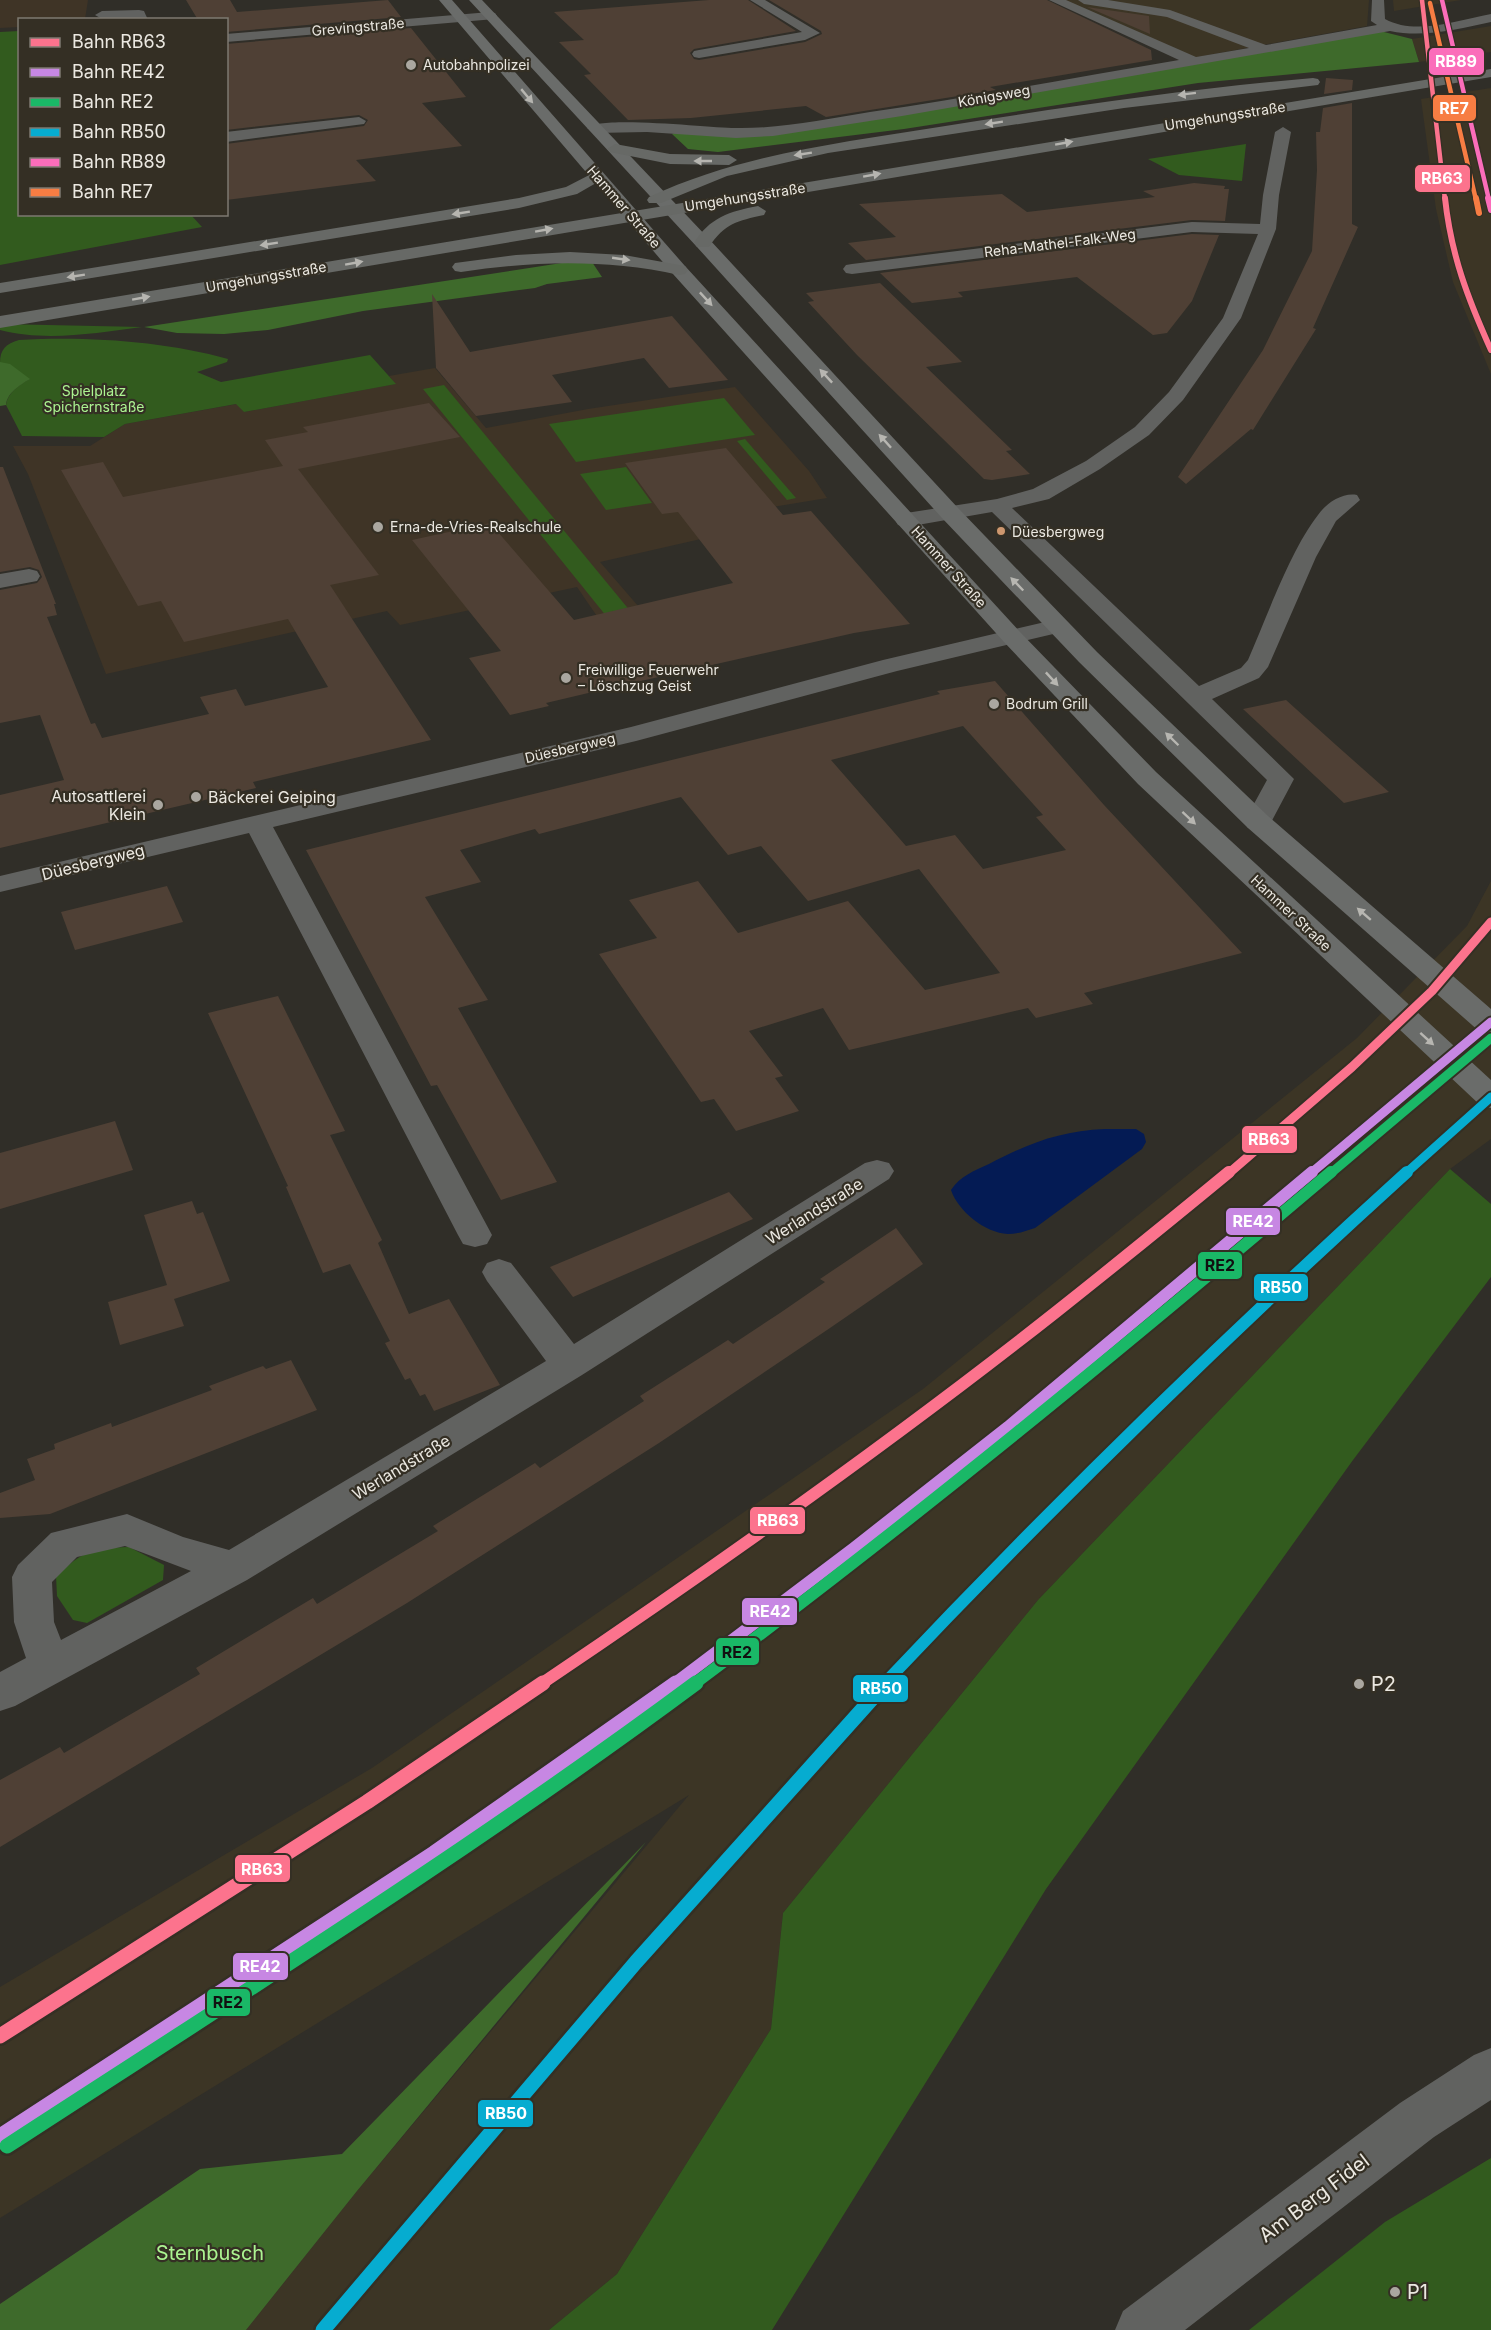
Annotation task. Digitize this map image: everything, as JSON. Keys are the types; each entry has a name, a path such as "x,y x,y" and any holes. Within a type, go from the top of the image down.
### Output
{"highway":[{"name":"Umgehungsstraße","path":"0,306 1491,62"},
{"path":"1370,77 1415,74"},
{"name":"Umgehungsstraße","path":"0,322 1389,89 1491,74"},
{"path":"615,149 676,160 761,160 1141,100 1245,87 1325,81"},
{"path":"1228,132 1389,89"},
{"path":"665,203 712,176 761,160"},
{"path":"0,288 519,203 603,183"},
{"path":"519,203 588,204 632,209"},
{"path":"500,261 577,237 632,209 665,203 775,209 748,213 720,223 711,230 703,243"},
{"path":"447,269 500,261 596,256 646,262 679,270"}],"main road":[{"name":"Hammer Straße","path":"445,0 603,183 632,209 642,228 679,270 1012,637 1147,778 1491,1098"},
{"name":"Hammer Straße","path":"475,0 703,243 950,513 1058,626 1258,822 1491,1025"}],"street":[{"path":"100,0 102,17 134,13 139,14 141,18"},
{"path":"699,54 813,33 810,29 756,0"},
{"path":"1055,0 1194,61"},
{"path":"1084,0 1170,14 1263,48"},
{"path":"1378,0 1378,21 1391,27"},
{"name":"Grevingstraße","path":"228,38 490,16"},
{"name":"Königsweg","path":"595,128 647,127 736,133 773,131 902,112 1391,27 1414,30 1491,18"},
{"path":"228,137 359,121"},
{"path":"906,520 997,506 1041,494 1093,465 1142,431 1176,396 1232,318 1268,229 1271,195 1283,132"},
{"name":"Reha-Mathel-Falk-Weg","path":"852,269 1192,227 1268,229"},
{"path":"1196,697 1250,673 1259,662 1305,557 1328,516 1348,500"},
{"path":"997,506 1281,779 1258,822"},
{"path":"0,581 29,576"},
{"name":"Düesbergweg","path":"0,884 636,732 892,665 1058,626"},
{"path":"257,822 475,1234"},
{"name":"Werlandstraße","path":"0,1693 233,1568 569,1365 877,1171"},
{"path":"499,1272 569,1365"},
{"path":"50,1666 34,1622 32,1576 65,1544 127,1530 174,1550 233,1568"},
{"name":"Am Berg Fidel","path":"1142,2330 1417,2120 1491,2073"}],"shaded area":[{"path":"0,0 88,0 85,18 18,18 18,27 0,28"},
{"path":"1060,0 1369,0 1367,26 1192,58"},
{"path":"1393,0 1461,0 1394,11"},
{"path":"1491,26 1491,52 1419,62 1412,39"},
{"path":"1491,88 1491,374 1453,282 1436,209 1421,99"},
{"name":"Erna-de-Vries-Realschule","path":"435,368 486,428 588,409 735,387 809,471 827,498 701,519 714,536 600,562 645,614 603,625 577,587 400,625 387,611 106,674 28,474 13,446 90,446 125,424 237,404 244,412 395,384 389,376"},
{"path":"1491,881 1491,1139 1450,1169 1038,1600 783,1913 771,2029 617,2274 549,2330 246,2330 357,2191 689,1795 0,2218 0,1987 372,1768 923,1389 1357,1038 1467,926"}],"green space":[{"path":"18,31 18,216 192,216 202,227 0,265 0,32"},
{"path":"1380,31 1412,39 1419,62 1198,83 904,129 718,152 688,149 672,134 677,132 737,136"},
{"path":"1246,144 1242,181 1179,175 1148,159"},
{"path":"568,262 592,262 602,277 363,311 268,330 224,334 177,333 144,327"},
{"path":"0,324 142,327 53,336 17,334 0,330"},
{"name":"Spielplatz Spichernstraße","path":"19,340 125,341 204,353 228,359 227,362 197,372 221,382 370,355 396,384 244,412 236,404 125,424 104,437 22,436 6,405 17,387 28,380 0,363 1,354 5,348"},
{"path":"0,362 10,364 30,379 11,393 6,405 0,406"},
{"path":"444,385 631,612 607,617 423,389"},
{"path":"724,398 755,435 576,462 549,424"},
{"path":"745,439 796,498 787,500 737,441"},
{"path":"626,467 652,503 606,510 580,474"},
{"path":"1450,1169 1491,1204 1491,1277 1353,1460 1046,1889 772,2330 549,2330 617,2274 771,2029 783,1913 1038,1600"},
{"path":"129,1547 164,1565 163,1580 87,1623 73,1620 57,1596 56,1576 89,1552 106,1548"},
{"name":"Sternbusch","path":"646,1842 357,2191 246,2330 0,2330 0,2304 200,2169 342,2154"},
{"name":"P1","path":"1491,2158 1491,2330 1249,2330 1385,2222"}],"water":[{"path":"1105,1129 1136,1129 1144,1134 1146,1142 1142,1149 1035,1228 1012,1234 990,1230 966,1213 951,1190 968,1174 1031,1144 1059,1135"}],"building":[{"path":"186,0 230,0 237,12 388,0 401,17 228,32 228,18 197,18"},
{"path":"709,0 748,0 796,31 694,49 690,53 694,59 805,42 822,34 821,31 769,0 1047,0 1151,50 1152,60 990,87 996,90 826,117 806,106 691,118 628,120 584,75 591,74 559,42 584,40 554,12"},
{"path":"1087,7 1149,16 1150,34"},
{"path":"411,28 466,97 422,103 462,146 356,160 376,181 228,200 228,144 364,126 368,120 359,115 228,130 228,44"},
{"path":"1326,78 1353,80 1352,90 1324,94"},
{"path":"1352,103 1352,224 1358,227 1313,328 1316,329 1253,430 1251,429 1186,484 1178,477 1263,350 1312,251 1317,170 1316,132 1320,132 1323,108"},
{"path":"1194,183 1225,186 1224,189 1229,189 1225,221 1192,220 866,260 848,243 896,237 859,204 1002,194 1027,212 1155,197 1143,191"},
{"path":"1192,234 1219,235 1192,301 1167,333 1153,335 1077,277 958,292 963,297 912,303 880,273"},
{"path":"880,283 962,362 926,367 1012,450 1006,451 1030,474 992,480 984,479 857,355 808,302 814,301 806,293"},
{"path":"432,294 470,352 672,316 728,380 669,388 644,358 552,375 572,402 476,416 436,368"},
{"path":"429,403 460,437 298,469 379,575 330,585 431,740 253,782 256,788 0,848 0,795 64,780 40,715 0,723 0,590 37,583 42,577 39,570 30,567 0,572 0,467 3,467 56,604 54,604 57,615 47,617 91,724 95,723 102,738 209,714 200,697 236,689 245,706 328,687 288,619 184,642 161,601 138,606 61,470 103,462 123,497 283,466 265,440 308,432 303,427"},
{"path":"726,448 783,515 811,511 910,624 854,633 601,690 546,703 549,706 510,715 469,658 501,651 412,540 490,523 574,620 733,583 678,512 662,514 625,463"},
{"path":"995,681 1104,805 1242,953 1084,993 1093,1004 1036,1018 1028,1008 849,1050 823,1008 749,1031 783,1076 775,1078 799,1111 736,1131 714,1099 701,1102 599,954 657,938 629,900 698,881 738,933 848,901 925,990 1000,973 919,869 808,901 761,846 728,855 681,797 539,834 535,829 460,850 481,882 425,897 488,1000 458,1008 557,1182 501,1200 437,1085 431,1086 306,850 940,694 937,691","holes":["963,726 1043,815 1036,817 1066,850 983,869 955,835 906,846 831,760"]},
{"path":"1286,700 1389,792 1344,803 1243,709"},
{"path":"167,886 183,922 75,950 61,912"},
{"path":"278,996 345,1131 330,1135 382,1240 378,1243 409,1314 449,1299 500,1385 434,1411 425,1394 420,1396 410,1378 405,1380 385,1343 390,1341 350,1264 323,1273 286,1187 288,1186 208,1013"},
{"path":"115,1121 133,1170 0,1209 0,1153"},
{"path":"729,1192 753,1219 573,1297 550,1267"},
{"path":"192,1201 197,1214 203,1212 230,1281 174,1299 184,1326 120,1345 108,1302 167,1285 144,1215"},
{"path":"896,1228 923,1264 659,1443 407,1603 0,1847 0,1780 60,1747 64,1753 200,1674 196,1668 313,1598 317,1604 438,1531 433,1526 535,1463 540,1468 644,1401 640,1396 728,1340 733,1344 825,1282 820,1279"},
{"path":"291,1360 317,1410 50,1514 0,1518 0,1493 35,1480 27,1459 55,1449 54,1444 111,1423 112,1427 212,1390 209,1386 263,1366 266,1369"}],"rail line":[{"name":"RB63","path":"1422,0 1448,227 1465,292 1491,350"},
{"name":"RB89","path":"1442,0 1491,210"},
{"name":"RE7","path":"1430,3 1479,213"},
{"name":"RB63","path":"0,2036 367,1802 664,1601 816,1493 1055,1313 1269,1140 1352,1067 1432,991 1491,922"},
{"name":"RE42","path":"0,2136 434,1853 665,1691 854,1548 1008,1427 1491,1022"},
{"name":"RE2","path":"7,2146 343,1928 592,1759 673,1700 882,1541 985,1459 1189,1292 1491,1038"},
{"name":"RB50","path":"323,2330 715,1871 795,1781 960,1604 1088,1473 1220,1345 1491,1097"}],"place":[{"name":"Autobahnpolizei","path":"411,65"},
{"name":"Erna-de-Vries-Realschule","path":"378,527"},
{"name":"Düesbergweg","path":"1001,531"},
{"name":"Freiwillige Feuerwehr – Löschzug Geist","path":"566,678"},
{"name":"Bodrum Grill","path":"994,704"},
{"name":"Bäckerei Geiping","path":"196,797"},
{"name":"Autosattlerei Klein","path":"158,805"},
{"name":"P2","path":"1359,1684"},
{"name":"P1","path":"1395,2292"}]}
